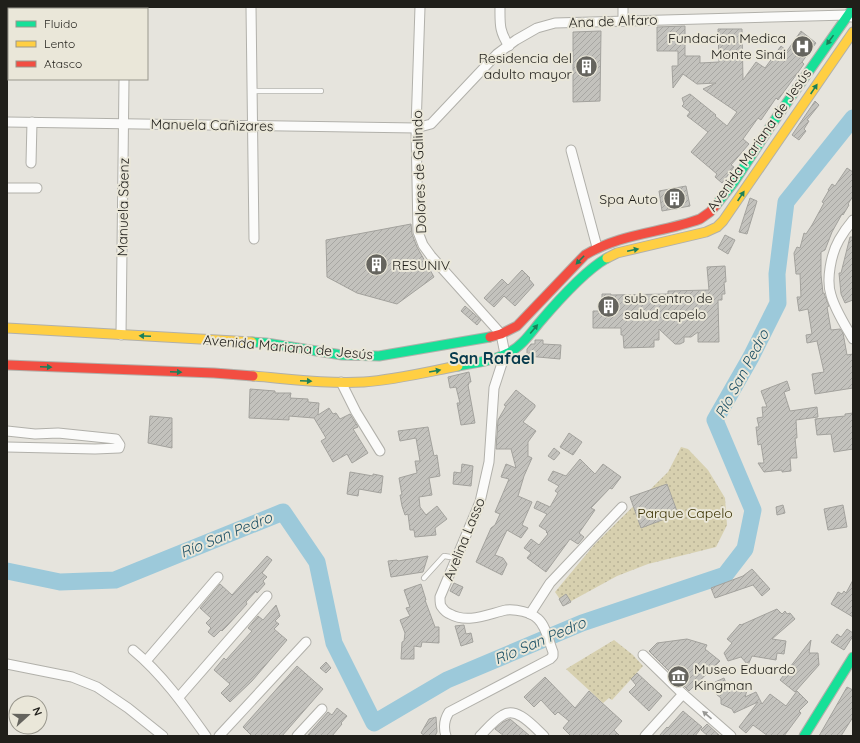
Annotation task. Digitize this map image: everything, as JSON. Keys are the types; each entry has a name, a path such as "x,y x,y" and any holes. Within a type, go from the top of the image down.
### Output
{"street":[{"path":"251,7 254,239"},
{"name":"Dolores de Galindo","path":"420,7 416,128 418,232 423,245 431,256 501,334"},
{"path":"500,7 500,28 502,36 509,46"},
{"path":"623,7 623,21"},
{"name":"Ana de Alfaro","path":"416,128 431,124 497,54 537,28 554,23 851,14"},
{"name":"Avenida Mariana de Jesús","path":"7,328 266,343 357,356 379,356 402,353 501,334 517,326 585,255 597,247 615,239 658,231 697,220 707,215 725,193 805,74 851,14"},
{"name":"Avenida Mariana de Jesús","path":"7,365 214,373 341,382 362,382 384,380 481,362 505,354 520,345 553,307 602,261 617,253 701,233 716,227 729,214 853,32"},
{"name":"Manuela Sàenz","path":"121,335 124,80"},
{"name":"Manuela Cañizares","path":"7,122 416,128"},
{"path":"31,163 32,122"},
{"path":"571,150 597,247"},
{"path":"7,188 37,188"},
{"path":"707,215 716,227"},
{"path":"853,220 834,251 830,270 829,288 834,304 853,339"},
{"path":"501,334 505,354"},
{"name":"Avelina Lasso","path":"505,354 494,388 489,462 480,502 440,597 441,606 446,612 456,618 469,619 508,610 521,611 530,614"},
{"path":"341,382 356,412 380,451"},
{"path":"7,431 35,434 58,433 116,439 120,445 119,448 116,449 7,447"},
{"path":"446,736 444,731 445,718 449,712 550,659 553,656 553,652 543,626 538,619 530,614 550,583 622,507"},
{"path":"146,661 218,577"},
{"path":"178,697 267,596"},
{"path":"219,736 306,642"},
{"path":"133,650 146,661 178,697 206,736"},
{"path":"643,655 683,694 731,736"},
{"path":"804,736 853,657"},
{"path":"7,664 72,677 98,687 128,708 163,736"},
{"path":"646,736 683,694"},
{"path":"297,736 322,709"},
{"path":"480,736 504,714 510,713 521,716 544,736"}],"lane":[{"path":"252,91 321,91"},
{"path":"424,578 444,556 457,558"}],"green space":[{"name":"Parque Capelo","path":"681,447 688,449 708,470 725,498 727,525 716,547 648,564 617,576 564,605 555,592 594,545 668,472"},
{"path":"614,640 633,655 643,666 612,700 609,698 603,703 566,669"}],"building":[{"path":"685,26 685,56 700,56 700,63 719,62 718,29 742,29 743,80 756,62 765,68 781,46 787,51 801,31 816,43 802,62 804,64 778,100 776,98 761,120 758,118 743,139 749,144 731,165 734,167 722,183 715,177 717,174 691,152 708,132 687,116 690,112 682,106 684,104 682,98 690,94 727,126 737,112 703,89 716,83 697,84 683,74 673,88 672,66 678,66 678,51 657,51 657,27"},
{"name":"Residencia del adulto mayor","path":"601,31 600,101 573,102 573,32"},
{"path":"815,101 819,105 807,120 809,121 804,129 806,131 799,140 792,135"},
{"path":"847,168 853,172 853,196 832,232 825,250 821,252 821,275 823,293 829,306 827,307 831,330 840,329 843,333 847,355 853,354 853,388 815,394 812,374 824,372 817,341 807,343 806,335 812,334 808,309 799,311 797,297 801,297 800,274 796,274 794,253 797,247 800,248 804,233 806,234 812,225 824,203 822,202 828,190 832,184 835,186"},
{"name":"Spa Auto","path":"686,186 690,206 662,211 659,191"},
{"path":"750,198 757,201 747,234 739,232"},
{"name":"RESUNIV","path":"411,224 412,234 417,247 434,277 397,304 357,293 327,277 326,240"},
{"path":"725,235 735,240 728,254 718,248"},
{"path":"850,237 853,237 853,300 845,303 841,294 839,273 841,273"},
{"path":"725,266 725,294 722,294 722,300 718,300 719,342 698,342 698,332 691,337 684,337 684,342 675,344 659,329 659,340 654,340 654,347 624,348 621,328 593,328 593,311 602,311 602,294 668,294 668,291 709,290 707,267"},
{"path":"522,270 530,278 529,279 534,285 515,306 504,296 494,307 484,298 502,279 508,285"},
{"path":"465,306 481,320 477,325 461,311"},
{"path":"535,340 543,340 543,344 561,345 560,359 527,356 527,349 531,344 535,344"},
{"path":"469,372 471,382 469,382 468,385 475,423 461,425 457,403 460,403 456,387 450,388 448,377"},
{"path":"787,381 790,390 784,392 790,411 817,407 818,417 796,420 797,438 795,438 797,458 790,458 791,471 782,472 782,470 764,472 758,463 764,463 761,444 758,445 756,427 759,427 757,418 763,417 762,407 767,407 761,391"},
{"path":"250,389 275,391 275,393 291,393 290,398 308,399 308,402 319,403 318,415 329,408 333,414 336,413 340,419 350,414 358,427 353,429 368,453 352,463 347,454 333,462 321,441 326,438 314,418 289,416 289,420 249,418"},
{"path":"516,390 535,405 523,422 536,431 528,442 528,456 532,458 524,476 518,496 532,502 522,525 528,528 521,538 507,530 495,555 503,558 507,564 502,575 476,562 491,528 495,525 500,514 495,512 509,479 501,477 506,464 516,468 511,449 496,449 498,420 506,406 504,405"},
{"path":"853,413 853,449 834,452 831,434 817,435 815,419 845,416 845,414"},
{"path":"150,416 172,418 172,448 148,443"},
{"path":"428,427 434,456 437,455 440,476 429,478 432,495 419,497 420,507 426,515 437,506 447,519 435,528 436,535 415,537 414,530 410,530 408,514 405,515 402,506 399,478 417,473 415,461 420,461 416,438 400,441 398,431"},
{"path":"569,433 582,442 573,455 560,447"},
{"path":"554,448 560,453 554,460 548,456"},
{"path":"580,459 595,474 603,464 621,477 612,489 610,488 591,508 595,510 579,533 584,537 578,544 570,539 546,572 527,558 531,553 524,548 531,539 539,545 548,534 546,532 547,531 539,526 547,514 534,508 537,501 550,507 558,493 555,491 559,486 548,480 553,471 566,476"},
{"path":"462,464 473,466 471,486 453,484 454,472 461,473"},
{"path":"350,472 373,476 373,474 383,476 381,493 359,489 358,496 347,494"},
{"path":"667,484 678,514 641,528 630,497"},
{"path":"783,505 785,513 777,515 776,507"},
{"path":"843,505 847,527 828,530 824,509"},
{"path":"267,556 272,560 262,573 267,577 263,581 265,584 246,602 247,604 227,626 214,637 208,632 211,628 206,623 211,618 200,608 220,584 232,595"},
{"path":"428,556 423,572 391,577 388,561 398,561"},
{"path":"752,569 770,589 762,596 753,585 715,598 711,588 743,576"},
{"path":"853,580 853,617 831,604 838,592 842,594 844,591 846,593"},
{"path":"454,583 463,587 459,596 450,591"},
{"path":"421,584 435,627 439,627 439,643 422,642 421,647 414,646 414,659 401,659 402,642 404,641 405,633 400,620 410,616 406,608 410,607 404,590"},
{"path":"566,594 571,602 563,606 559,599"},
{"path":"276,605 280,616 275,621 279,624 274,629 287,640 252,681 230,702 221,693 230,684 214,670 224,658 226,660 252,631 248,628 258,616 263,620"},
{"path":"777,609 782,614 785,611 787,614 790,613 795,619 772,639 786,641 784,654 777,653 776,660 752,656 748,665 741,657 728,661 724,653 732,643 727,639 740,624 741,625"},
{"path":"464,625 466,634 471,633 473,642 461,646 455,626"},
{"path":"847,629 853,633 853,636 844,650 831,642 837,634 841,637"},
{"path":"687,639 707,645 705,649 720,661 689,691 649,651 657,643"},
{"path":"811,640 809,653 818,653 819,665 795,692 780,680"},
{"path":"326,662 331,668 326,673 320,668"},
{"path":"297,666 323,689 282,736 252,736 243,727"},
{"path":"637,673 662,696 649,711 629,692 636,685 631,679"},
{"path":"545,677 575,708 589,691 622,721 614,730 620,736 571,736 563,728 569,721 558,712 555,715 541,700 534,707 524,697"},
{"path":"724,678 727,686 737,690 739,683 742,684 742,682 749,684 745,697 756,692 762,704 770,694 786,706 797,691 808,702 799,711 801,713 784,736 768,736 753,725 746,733 739,727 758,702 734,713 732,709 721,704 721,698 716,694 715,682"},
{"path":"847,687 853,690 853,717 841,736 819,736"},
{"path":"337,708 347,716 332,736 307,736 328,712 332,715"},
{"path":"683,711 702,727 695,736 659,736 667,727 668,728"},
{"path":"436,717 437,732 435,736 425,736 421,733 429,719"},
{"path":"510,719 530,736 504,736 495,729 503,722"},
{"path":"707,724 720,736 708,736 701,730"}],"waterway":[{"name":"Río San Pedro","path":"7,571 60,582 115,580 283,512 317,562 334,643 374,723 447,680 582,623 725,575 745,549 753,510 715,420 751,357 778,303 777,274 786,202 853,118"}],"traffic: fast":[{"path":"716,205 734,182 772,124 853,8"},
{"path":"458,366 496,358 513,350 525,340 571,288 589,271 607,258"},
{"path":"252,342 342,355 379,356 490,337"},
{"path":"804,736 853,657"}],"traffic: slow":[{"path":"607,258 617,253 706,232 717,227 723,221 853,32"},
{"path":"7,328 252,342"},
{"path":"253,376 322,382 364,382 399,378 458,366"}],"traffic: jam":[{"path":"490,337 501,334 517,326 585,255 613,242 686,224 700,219 710,212 716,205"},
{"path":"7,365 214,373 253,376"}],"place":[{"name":"Fundacion Medica Monte Sinai","path":"802,46"},
{"name":"Residencia del adulto mayor","path":"587,66"},
{"name":"Spa Auto","path":"674,199"},
{"name":"RESUNIV","path":"377,265"},
{"name":"sub centro de salud capelo","path":"609,306"},
{"name":"Museo Eduardo Kingman","path":"679,677"}],"district":[{"name":"San Rafael","path":"492,358"}]}
